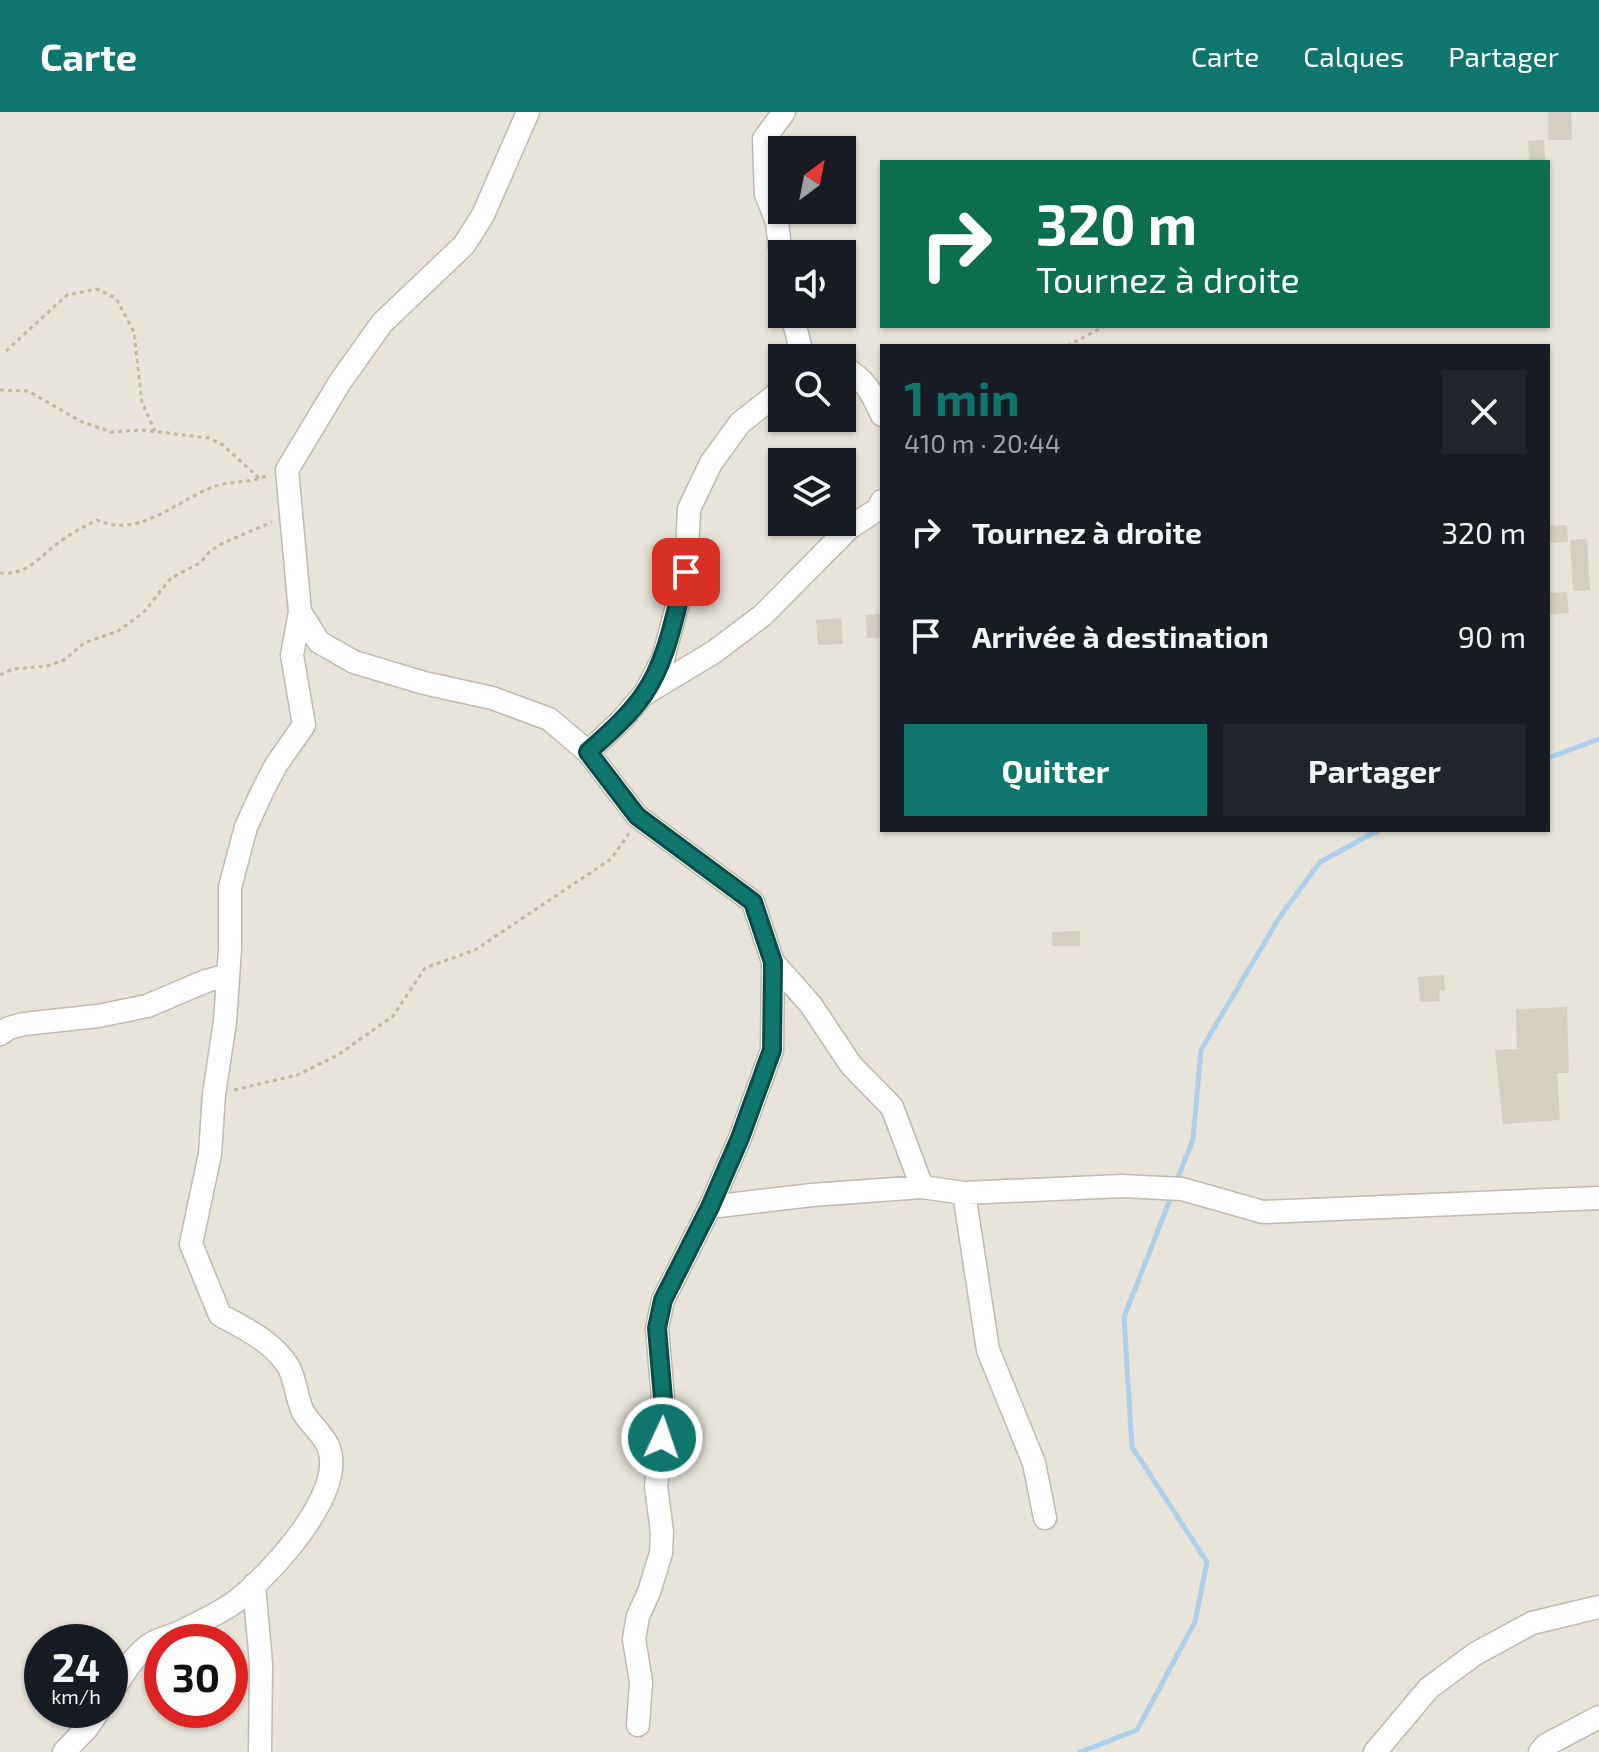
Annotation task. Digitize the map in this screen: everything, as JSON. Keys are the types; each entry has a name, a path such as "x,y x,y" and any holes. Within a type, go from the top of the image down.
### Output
{"street":[{"path":"128,1671 149,1645 235,1602 254,1585 297,1539 331,1478 332,1462 328,1445 308,1421 297,1401 289,1367 256,1334 220,1315 191,1244 210,1154 214,1094 225,1022 230,887 246,827 276,765 304,725 292,655 300,612 287,470 340,382 382,323 464,245 483,215 528,112"},
{"path":"779,240 777,222 766,194 764,139 784,112"},
{"path":"856,374 868,385 880,411"},
{"path":"588,752 645,693 663,659 686,572 689,509 711,463 740,423 768,401"},
{"path":"645,693 714,652 763,615 849,528 880,505"},
{"path":"300,612 319,642 354,662 424,683 492,698 549,719 588,752 637,816 753,902 773,962 772,1050 740,1138 710,1207 663,1300 657,1328 665,1422 656,1486 662,1542 649,1592 638,1616 634,1639 641,1682 638,1725"},
{"path":"773,962 811,1005 851,1065 892,1107 922,1187"},
{"path":"0,1034 24,1024 60,1022 147,1006 228,975"},
{"path":"710,1207 922,1187 964,1193 1122,1186 1182,1189 1263,1212 1599,1198"},
{"path":"964,1193 988,1350 1034,1463 1045,1518"},
{"path":"254,1585 261,1663 260,1752"},
{"path":"1375,1752 1429,1688 1475,1654 1532,1623 1599,1607"},
{"path":"1540,1752 1546,1745 1599,1717"},
{"path":"64,1752 87,1728"}],"path":[{"path":"6,351 67,295 97,289 116,298 134,332 142,403 155,431"},
{"path":"1071,344 1101,328"},
{"path":"0,390 28,391 82,422 112,432 155,431 209,438 223,445 260,479"},
{"path":"0,573 24,570 37,563 59,541 97,520 125,526 141,523 213,487 260,479 287,470"},
{"path":"0,675 13,669 47,666 64,660 84,643 118,631 155,600 171,578 200,563 210,551 223,543 283,518 293,524"},
{"path":"214,1094 297,1075 338,1055 393,1016 425,968 475,950 611,859 635,826 637,816"}],"shaded area":[{"path":"0,112 1599,112 1599,1752 0,1752"}],"building":[{"path":"1548,112 1571,112 1572,140 1548,140"},
{"path":"1544,140 1545,160 1529,160 1528,141"},
{"path":"1567,525 1568,542 1550,543 1550,526"},
{"path":"1587,539 1590,590 1573,591 1570,540"},
{"path":"1567,592 1569,613 1550,615 1550,593"},
{"path":"880,614 880,638 867,638 866,615"},
{"path":"841,618 843,644 818,645 816,620"},
{"path":"1080,931 1080,946 1052,946 1052,932"},
{"path":"1444,975 1445,990 1439,991 1440,1001 1420,1002 1418,977"},
{"path":"1567,1007 1569,1073 1557,1073 1560,1120 1503,1124 1495,1050 1517,1049 1516,1009"}],"waterway":[{"path":"1550,757 1599,739"},
{"path":"1176,1183 1193,1139 1201,1050 1279,918 1320,862 1375,832"},
{"path":"1080,1752 1137,1730 1195,1622 1207,1562 1132,1447 1124,1317 1171,1197"}],"route":[{"path":"662,1438 665,1422 657,1328 663,1300 710,1207 740,1138 772,1050 773,962 753,902 637,816 588,752 645,693 663,659 686,572"}]}
